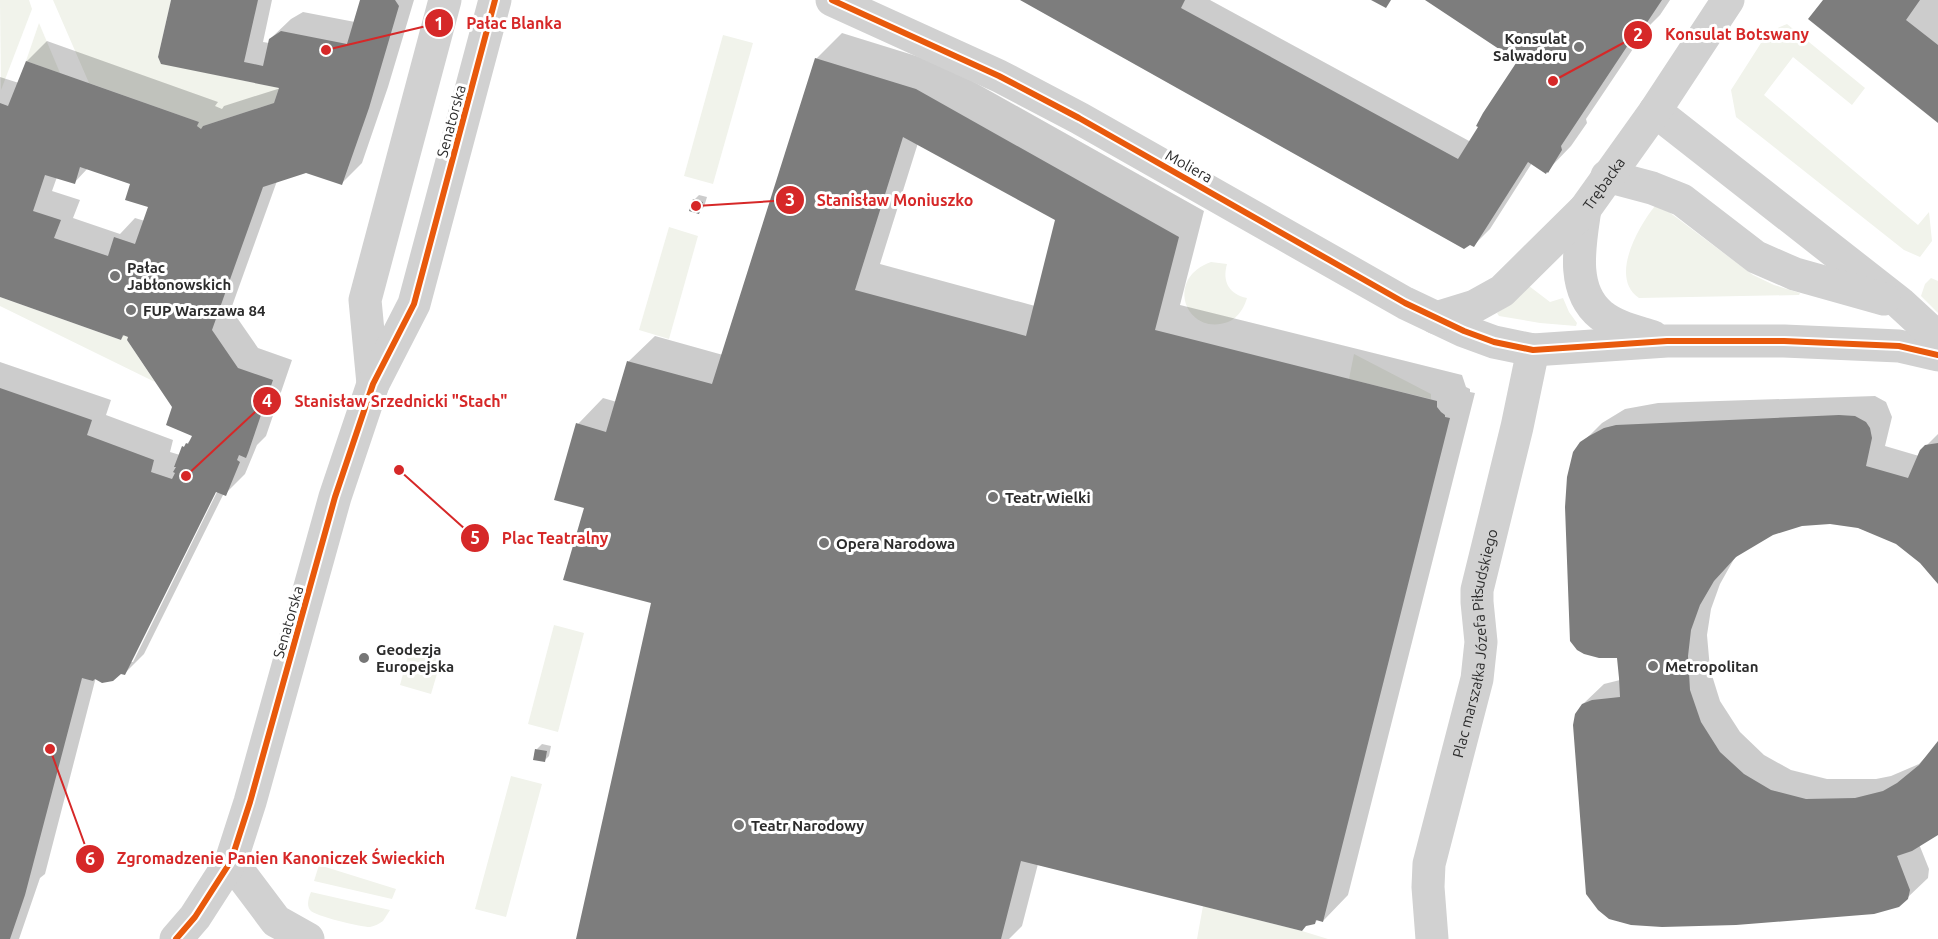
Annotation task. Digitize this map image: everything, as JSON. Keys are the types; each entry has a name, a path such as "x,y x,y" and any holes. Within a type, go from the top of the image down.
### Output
{"street":[{"name":"Senatorska","path":"373,384 365,300 445,0"},
{"name":"Senatorska","path":"176,939 195,917 231,861 250,802 335,497 373,384 414,304 495,0"},
{"name":"Moliera","path":"832,0 999,76 1079,118 1406,303 1494,342 1533,350 1667,341"},
{"name":"Trębacka","path":"1436,318 1475,306 1502,291 1585,209 1656,111 1728,0"},
{"path":"1656,111 1900,303 1938,338"},
{"path":"1607,176 1652,188 1682,200 1756,257 1795,274 1900,303"},
{"path":"1585,209 1579,251 1582,284 1588,301 1601,315 1619,326 1667,341 1784,341 1899,346 1938,355"},
{"name":"Plac marszałka Józefa Piłsudskiego","path":"1432,939 1428,887 1429,864 1477,679 1481,642 1477,590 1517,427 1533,350"},
{"path":"231,861 276,921 308,939"}],"shaded area":[{"path":"0,0 29,0 32,9 1,90"},
{"path":"53,0 171,0 158,57 161,63 279,88 274,103 203,126 201,129 197,126 199,122 89,83"},
{"path":"39,23 60,73 26,61"},
{"path":"1787,24 1865,88 1852,105 1793,57 1764,95 1918,225 1929,212 1932,241 1920,257 1904,250 1736,117 1731,90 1768,32"},
{"path":"723,35 753,43 713,184 684,176"},
{"path":"1655,206 1665,209 1753,275 1774,285 1800,293 1799,295 1639,298 1630,289 1626,278 1626,266 1629,252 1641,226"},
{"path":"669,227 698,236 669,339 639,330"},
{"path":"1211,262 1227,264 1225,276 1228,286 1236,294 1247,298 1238,315 1228,322 1214,324 1201,321 1192,314 1186,304 1184,292 1188,281 1196,270"},
{"path":"1931,278 1938,281 1938,313 1921,296 1925,284"},
{"path":"1529,286 1550,302 1563,298 1577,323 1576,326 1499,316 1497,313 1517,299"},
{"path":"0,297 121,340 123,335 128,337 127,340 155,382 0,306"},
{"path":"1354,354 1431,394 1431,399 1349,379"},
{"path":"554,625 584,633 558,732 528,724"},
{"path":"410,648 442,657 431,694 400,685"},
{"path":"511,776 542,784 506,917 475,909"},
{"path":"319,865 396,889 392,899 314,881"},
{"path":"311,892 390,910 383,921 374,926 365,927 313,912 308,903"},
{"path":"1203,906 1302,931 1328,939 1197,939"}],"building":[{"path":"171,0 258,0 244,62 263,66 269,39 281,31 347,44 360,0 395,0 399,6 369,108 342,185 306,173 263,187 212,330 238,368 273,380 248,453 246,458 239,455 237,460 240,462 226,496 216,492 125,675 121,674 113,681 102,683 95,679 93,681 82,678 25,895 10,939 0,939 0,388 92,420 87,435 154,460 151,472 172,479 182,446 188,444 192,436 166,425 172,407 127,340 128,337 123,335 121,340 0,297 0,103 8,106 26,61 199,122 197,126 201,129 203,126 274,103 279,88 161,64 158,57","holes":["80,167 130,184 125,200 148,207 135,244 114,237 108,256 54,238 61,220 33,211 45,175 75,184"]},
{"path":"1020,0 1185,0 1181,8 1458,159 1478,127 1476,126 1483,113 1522,54 1509,47 1505,53 1425,0 1662,0 1634,42 1632,44 1630,42 1561,146 1562,150 1548,173 1546,174 1528,162 1474,247 1470,245 1464,249"},
{"path":"1371,0 1391,0 1386,8"},
{"path":"1823,0 1920,0 1906,20 1938,45 1938,123 1808,19"},
{"name":"Teatr Wielki","path":"815,58 916,89 1179,237 1155,330 1437,401 1437,407 1445,417 1450,418 1323,922 1316,920 1315,924 1306,926 1302,931 1021,861 1001,939 576,939 651,603 563,580 584,508 554,500 576,423 606,432 627,361 712,384","holes":["903,137 1055,220 1026,336 855,290"]},
{"path":"693,199 703,202 699,214 689,211"},
{"name":"Metropolitan","path":"1855,416 1866,422 1870,428 1872,438 1866,466 1908,478 1920,450 1925,445 1938,443 1938,584 1920,563 1896,544 1858,528 1830,524 1802,526 1773,535 1736,557 1714,581 1700,605 1691,630 1688,656 1690,690 1701,722 1720,752 1744,774 1771,790 1806,799 1855,798 1883,791 1919,765 1938,741 1938,835 1912,851 1897,856 1910,890 1908,899 1899,907 1874,914 1736,925 1662,927 1631,925 1609,919 1598,910 1586,894 1573,725 1575,714 1582,704 1592,700 1620,697 1619,678 1617,658 1599,658 1584,654 1577,650 1570,641 1565,507 1567,477 1573,452 1580,442 1589,436 1616,425"},
{"path":"535,749 547,751 545,762 533,760"}],"cycle path":[{"path":"176,939 195,917 231,861 250,802 335,497 373,384 414,304 495,0"},
{"path":"832,0 999,76 1079,118 1405,303 1464,331 1494,342 1533,350 1667,341 1784,341 1899,346 1938,355"}],"place":[{"name":"Konsulat Salwadoru","path":"1579,47"},
{"name":"Pałac Blanka","path":"326,50"},
{"name":"Konsulat Botswany","path":"1553,81"},
{"name":"Stanisław Moniuszko","path":"696,206"},
{"name":"Pałac Jabłonowskich","path":"115,276"},
{"name":"FUP Warszawa 84","path":"131,310"},
{"name":"Plac Teatralny","path":"399,470"},
{"name":"Stanisław Srzednicki \"Stach\"","path":"186,476"},
{"name":"Teatr Wielki","path":"993,497"},
{"name":"Opera Narodowa","path":"824,543"},
{"name":"Geodezja Europejska","path":"364,658"},
{"name":"Metropolitan","path":"1653,666"},
{"name":"Zgromadzenie Panien Kanoniczek Świeckich","path":"50,749"},
{"name":"Teatr Narodowy","path":"739,825"}]}
